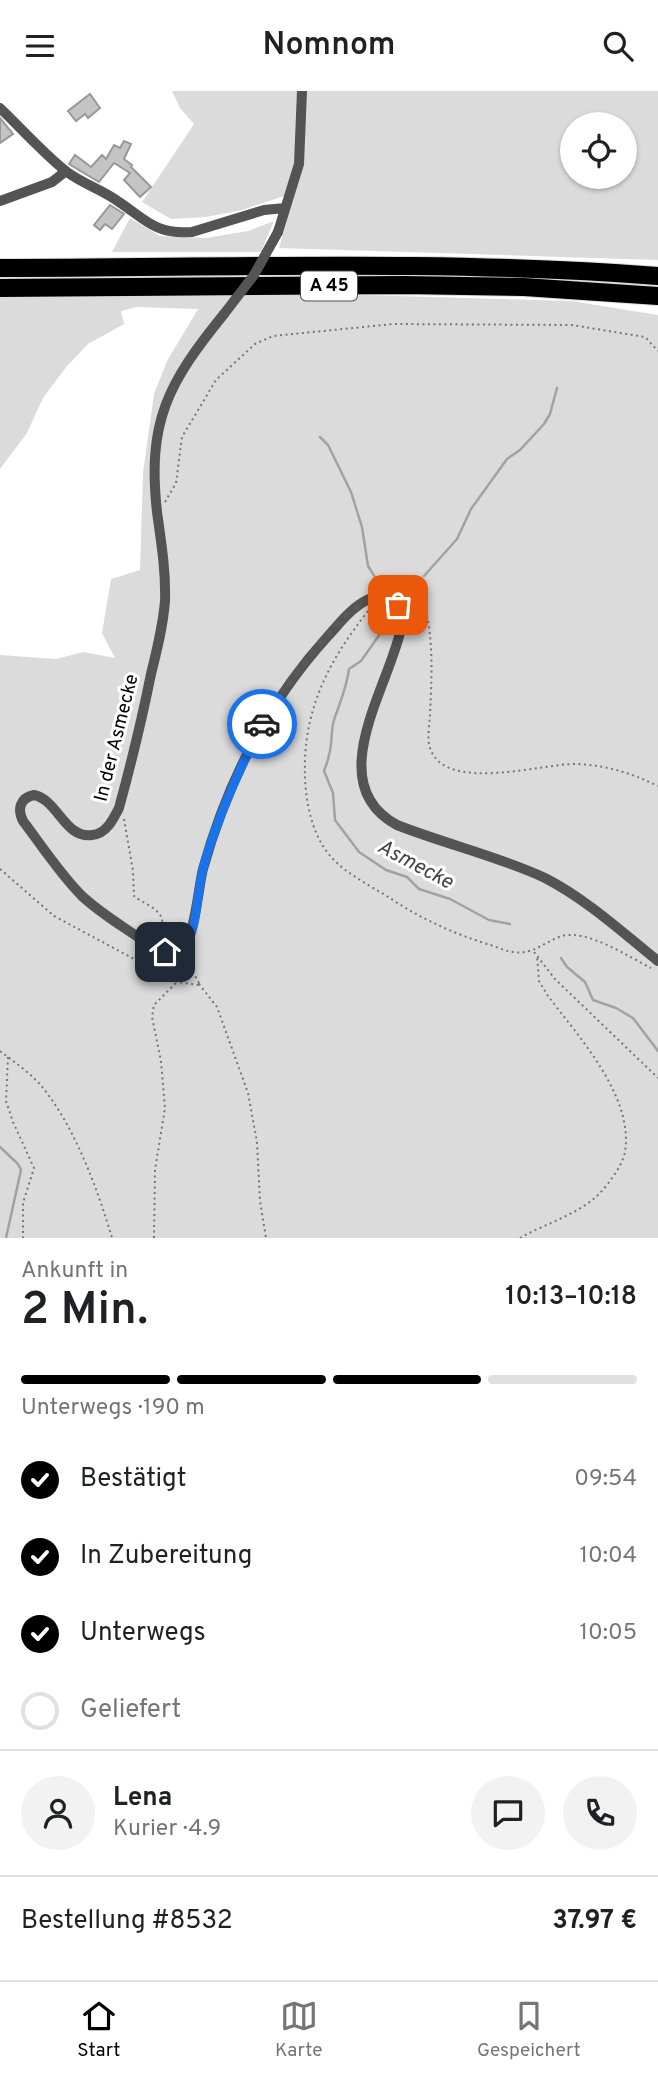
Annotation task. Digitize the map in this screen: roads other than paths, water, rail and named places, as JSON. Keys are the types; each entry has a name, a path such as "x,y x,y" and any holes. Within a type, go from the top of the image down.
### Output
{"highway":[{"name":"A 45","path":"0,268 383,265 544,269 658,276"},
{"name":"A 45","path":"0,288 404,285 524,287 658,296"}],"street":[{"name":"In der Asmecke","path":"302,91 299,164 278,232 254,275 177,376 155,443 154,478 165,571 163,622 119,808 104,830 89,836 72,829 49,803 39,796 22,802 19,811 23,821 82,896 159,949 171,953 181,950 189,940 203,870 218,823 264,720 303,664 348,614 372,598 382,597 393,600 402,616 401,632 371,713 362,754 364,782 373,807 397,825 543,877 578,898 656,965"},
{"path":"0,108 66,171 119,201 152,226 170,232 192,232 264,209 285,208"},
{"path":"0,201 52,181 66,171"}],"waterway":[{"path":"424,576 457,539 471,509 507,459 520,450 544,424 550,414 557,388"},
{"name":"Asmecke","path":"320,437 328,445 351,492 362,527 368,566 380,585"},
{"name":"Asmecke","path":"380,610 380,634 361,661 349,669 333,722 328,761 324,771 333,793 335,820 359,852 386,870 407,877 419,889 450,899 489,920 510,924"},
{"name":"Asmecke","path":"561,958 567,967 585,982 593,1000 616,1008 633,1018 658,1051"},
{"path":"0,1147 21,1170 6,1238"}]}
